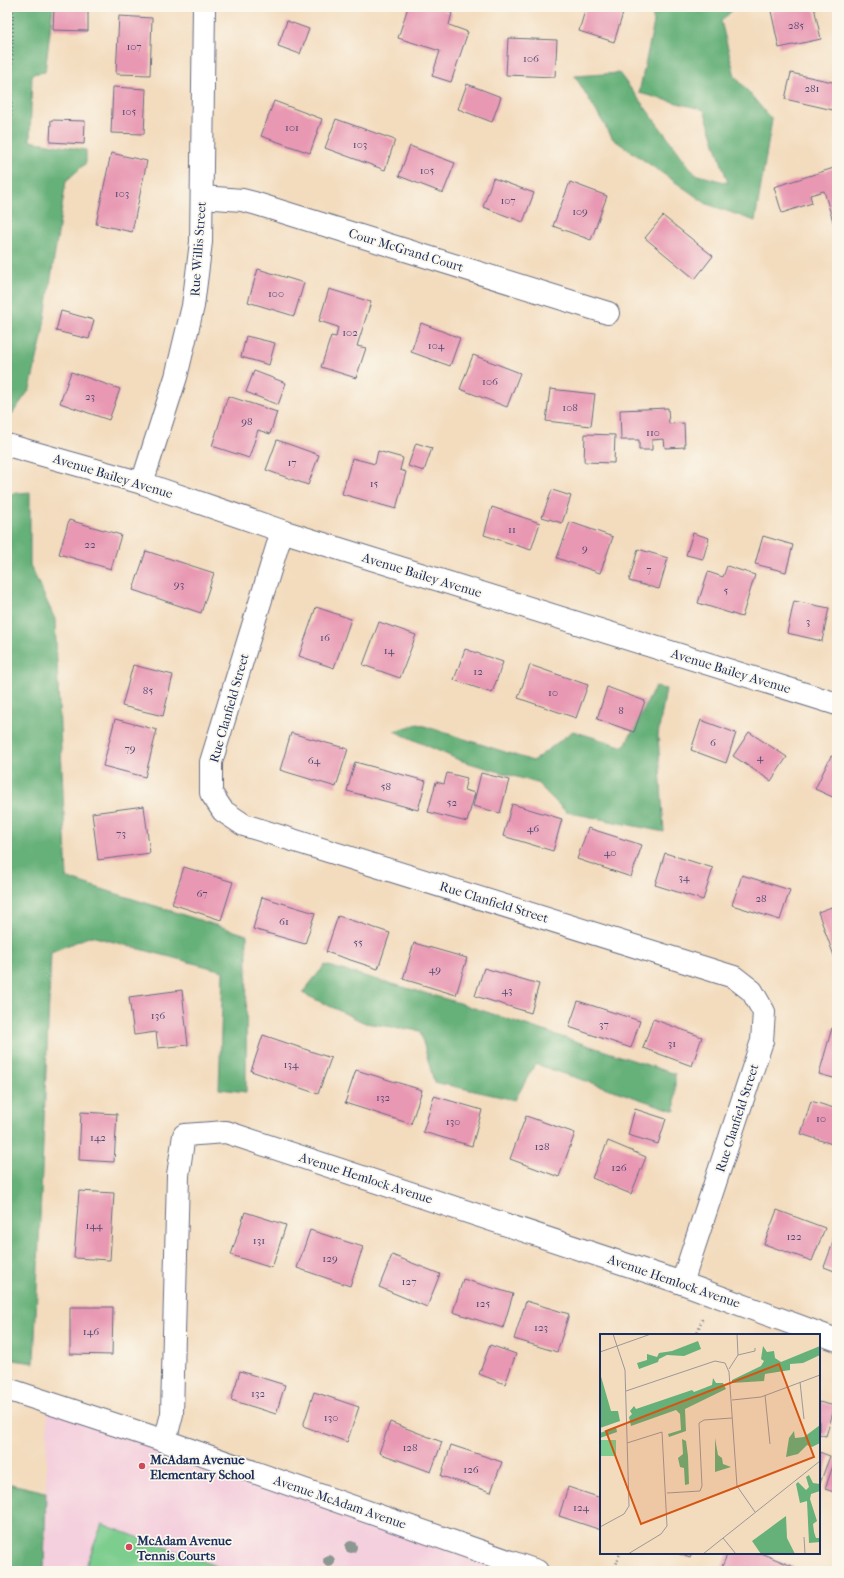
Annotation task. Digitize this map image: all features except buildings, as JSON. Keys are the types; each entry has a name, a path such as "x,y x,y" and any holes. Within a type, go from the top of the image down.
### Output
{"street":[{"name":"Rue Willis Street","path":"142,483 176,377 193,306 201,242 204,7"},
{"name":"Cour McGrand Court","path":"202,197 242,200 254,203 608,313"},
{"name":"Avenue Bailey Avenue","path":"7,445 142,483 282,531 837,704"},
{"name":"Rue Clanfield Street","path":"282,531 211,762 211,793 223,811 244,825 734,977 752,991 764,1012 762,1041 682,1283"},
{"name":"Avenue Hemlock Avenue","path":"165,1441 172,1414 178,1175 184,1135 226,1132 682,1283 837,1340"},
{"name":"Avenue McAdam Avenue","path":"7,1389 165,1441 537,1571"}],"path":[{"path":"7,340 13,7"},
{"path":"614,1571 620,1554"}],"shaded area":[{"name":"McAdam Avenue Elementary School","path":"48,1403 537,1571 44,1571"}],"green space":[{"path":"7,7 53,7 45,72 32,74 30,141 86,150 86,163 66,181 42,337 30,389 7,421"},
{"path":"650,7 736,7 721,21 735,76 772,120 755,221 707,204 613,139 575,76 619,73 695,174 728,183 704,110 639,93 654,22"},
{"path":"30,492 30,565 55,619 67,878 247,935 246,1092 219,1089 223,971 91,936 51,952 34,1363 7,1359 7,494"},
{"path":"655,687 666,689 658,735 664,832 566,812 537,783 459,760 394,731 418,724 533,761 573,731 624,747"},
{"path":"325,965 453,1001 675,1074 675,1111 535,1064 515,1100 434,1082 420,1031 365,1023 302,993"},
{"path":"7,1483 46,1492 44,1571 7,1571"},
{"name":"McAdam Avenue Tennis Courts","path":"102,1524 229,1571 84,1571"}],"place":[{"name":"McAdam Avenue Elementary School","path":"142,1466"},
{"name":"McAdam Avenue Tennis Courts","path":"129,1547"}]}
